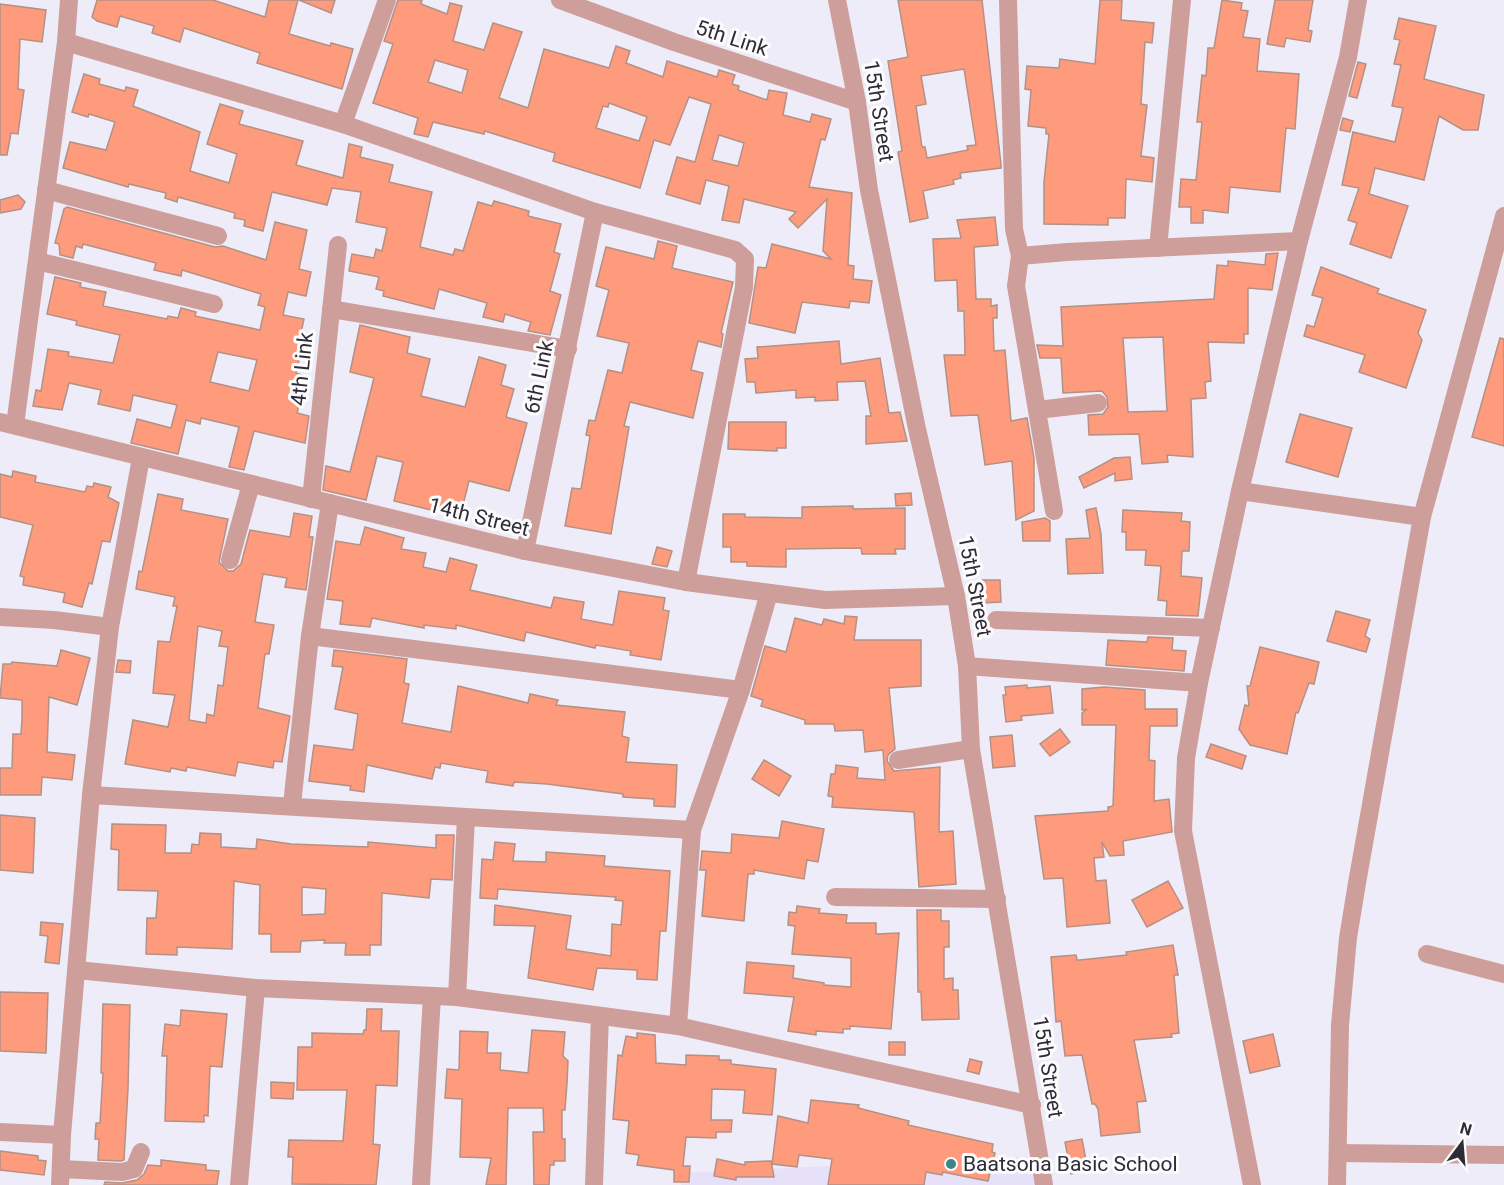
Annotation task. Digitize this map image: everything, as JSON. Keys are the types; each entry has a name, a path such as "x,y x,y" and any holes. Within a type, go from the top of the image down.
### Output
{"street":[{"path":"7,424 37,261 66,42 69,0"},
{"path":"343,124 387,0"},
{"name":"5th Link","path":"560,0 674,42 857,102"},
{"name":"15th Street","path":"837,0 857,102 869,190 956,596 967,666 971,749 1044,1185"},
{"path":"1008,0 1014,229 1020,256 1016,286 1054,511"},
{"path":"1158,248 1182,0"},
{"path":"1252,1185 1183,831 1186,758 1199,683 1240,492 1299,241 1348,57 1358,0"},
{"path":"66,42 343,124 595,212 735,250 745,259 744,287 686,582"},
{"path":"46,190 218,236"},
{"name":"6th Link","path":"525,551 595,212"},
{"path":"1337,1185 1340,1025 1348,938 1422,517 1501,238 1504,216"},
{"path":"1020,256 1299,241"},
{"name":"4th Link","path":"311,499 338,245"},
{"path":"37,261 214,304"},
{"path":"331,309 568,349"},
{"path":"1037,410 1098,403"},
{"name":"14th Street","path":"7,424 525,551 686,582 825,600 956,596"},
{"path":"141,458 110,627 91,795 62,1135 61,1177 134,1169 141,1152"},
{"path":"230,560 251,484"},
{"path":"1240,492 1422,517"},
{"path":"292,805 310,636 330,503"},
{"path":"678,1026 692,830 741,690 769,593"},
{"path":"0,617 54,620 110,627"},
{"path":"996,620 1211,628"},
{"path":"310,636 741,690"},
{"path":"967,666 1199,683"},
{"path":"898,760 971,749"},
{"path":"91,795 692,830"},
{"path":"457,997 465,817"},
{"path":"835,897 997,898"},
{"path":"1427,954 1504,974"},
{"path":"77,970 255,988 457,997 678,1026 1032,1105"},
{"path":"239,1185 255,988"},
{"path":"421,1185 432,996"},
{"path":"594,1185 600,1016"},
{"path":"0,1132 62,1135"},
{"path":"1339,1154 1504,1155"}],"shaded area":[{"name":"Baatsona Basic School","path":"1041,1156 1044,1185 681,1185 681,1173"}],"building":[{"path":"97,0 213,0 265,17 269,0 298,0 289,34 330,46 331,43 353,49 342,89 257,63 260,53 184,28 180,42 152,33 154,26 120,16 117,27 97,21 92,17"},
{"path":"299,0 335,0 331,13"},
{"path":"398,0 422,0 421,4 447,14 450,3 462,6 453,41 484,50 493,23 522,32 499,98 528,108 544,49 609,68 616,46 630,51 626,63 663,77 667,61 717,77 719,70 735,75 732,84 739,86 738,90 767,100 769,90 787,93 783,115 810,122 812,114 831,119 825,140 821,139 809,187 852,193 848,265 854,266 853,279 872,281 869,303 850,301 849,308 802,302 795,333 749,323 758,267 766,268 772,244 831,259 823,251 827,199 798,228 789,219 796,212 744,199 739,223 722,220 729,186 706,180 700,204 666,194 677,157 695,162 711,104 689,97 670,145 654,140 640,188 553,161 555,153 485,131 484,134 433,122 428,137 414,134 418,118 373,103 393,44 384,41","holes":["435,60 468,70 462,93 428,82","609,103 647,117 639,141 596,128 603,106 608,107","719,135 744,143 738,166 712,160"]},
{"path":"898,0 982,0 1001,168 960,173 961,178 953,180 954,184 923,191 928,218 910,222 898,152 902,151 888,61 908,57","holes":["964,69 976,145 967,146 968,150 927,158 925,147 922,147 916,106 926,104 921,76"]},
{"path":"1100,0 1122,0 1121,20 1154,23 1152,43 1145,42 1141,104 1147,105 1141,156 1154,158 1152,182 1126,179 1125,218 1108,218 1108,225 1044,224 1044,182 1049,134 1046,134 1046,128 1028,126 1031,90 1025,89 1027,66 1059,68 1060,59 1095,64"},
{"path":"1222,0 1242,3 1241,10 1248,11 1243,37 1260,39 1257,71 1299,74 1295,129 1286,128 1280,192 1230,187 1228,213 1203,210 1203,223 1191,223 1191,207 1179,207 1181,179 1196,180 1202,122 1197,122 1202,75 1206,76 1208,48 1214,48"},
{"path":"1275,0 1313,0 1308,30 1312,31 1310,42 1286,38 1284,47 1267,44"},
{"path":"0,4 46,10 42,42 20,39 18,89 24,90 18,134 11,133 7,155 0,155"},
{"path":"1399,18 1436,26 1424,79 1484,95 1478,130 1463,130 1439,116 1424,180 1375,168 1369,194 1408,206 1391,258 1350,244 1357,223 1348,220 1359,188 1342,185 1353,132 1395,142 1403,108 1392,106 1401,65 1394,64 1400,40 1394,39"},
{"path":"1358,62 1366,64 1357,98 1349,96"},
{"path":"84,74 100,79 99,84 125,91 126,87 138,90 133,106 200,132 190,171 229,183 237,154 207,144 220,104 243,111 239,124 303,141 296,165 343,178 349,144 362,147 360,157 393,165 389,182 432,192 420,247 453,255 455,249 463,251 478,202 492,206 494,201 529,211 528,216 561,224 554,252 560,254 550,291 561,295 550,335 528,331 531,322 505,314 503,322 483,317 487,303 439,289 434,309 383,296 384,291 376,289 379,277 349,271 352,254 374,258 376,249 382,251 387,228 356,222 361,192 332,188 327,205 272,192 263,231 244,226 245,220 234,218 235,213 178,197 177,202 165,198 166,193 129,184 128,187 63,168 70,142 106,150 115,122 89,114 88,117 72,112"},
{"path":"1343,118 1353,121 1350,132 1340,130"},
{"path":"18,195 25,202 21,209 0,213 0,200"},
{"path":"67,207 215,247 223,246 266,260 275,222 307,230 299,269 311,272 306,296 288,292 283,315 304,319 298,346 302,347 296,373 302,375 301,381 305,382 297,413 309,416 305,443 254,431 244,470 229,467 239,427 201,418 200,424 186,420 178,454 131,443 137,419 171,428 177,405 133,395 130,411 98,404 101,390 69,383 62,410 33,406 36,390 41,391 48,349 69,352 68,356 113,363 120,335 76,325 77,321 47,314 55,277 81,283 80,287 106,292 103,306 167,319 168,316 178,318 181,308 196,312 195,316 260,330 265,307 258,305 261,294 182,270 181,276 154,270 156,263 83,244 82,248 76,246 73,258 60,255 59,244 55,243 64,209","holes":["218,352 257,360 249,391 210,382"]},
{"path":"995,217 998,245 974,247 976,299 991,299 991,306 997,305 997,318 993,318 994,351 1005,350 1011,421 1027,418 1034,458 1034,511 1016,520 1012,461 985,465 978,415 951,416 944,355 965,355 964,311 958,311 957,280 935,281 933,239 961,238 957,220"},
{"path":"658,241 677,246 672,268 733,282 721,333 723,334 721,347 698,341 691,370 703,373 693,418 630,402 624,426 629,427 611,534 565,526 572,488 581,489 590,436 586,435 589,420 595,421 608,370 622,373 629,343 597,336 609,290 596,286 606,247 654,259"},
{"path":"1278,253 1272,290 1248,288 1248,334 1244,334 1244,343 1208,342 1211,381 1205,382 1206,398 1191,399 1193,457 1167,455 1168,462 1142,464 1139,434 1089,435 1088,415 1103,414 1108,407 1107,397 1102,391 1063,393 1061,358 1040,358 1037,345 1063,346 1061,307 1214,299 1217,265 1228,266 1228,261 1265,265 1266,254","holes":["1163,337 1167,411 1128,412 1123,338"]},
{"path":"1321,267 1379,289 1377,293 1426,310 1418,333 1422,340 1406,388 1359,372 1365,355 1304,336 1307,325 1314,327 1323,298 1312,295"},
{"path":"360,325 410,337 407,353 430,359 421,396 465,407 479,357 506,365 501,385 514,389 506,417 527,423 509,491 469,481 460,517 394,501 403,462 377,456 366,500 323,490 326,466 350,472 374,378 350,372"},
{"path":"1500,338 1504,339 1504,446 1472,437"},
{"path":"839,341 841,364 880,358 889,413 900,412 907,441 866,444 866,416 871,416 865,381 837,382 838,400 815,401 815,397 796,398 796,390 756,393 755,382 747,382 745,359 758,358 757,347"},
{"path":"1300,414 1352,428 1338,477 1286,462"},
{"path":"729,422 786,422 786,448 777,448 777,451 728,449"},
{"path":"1130,457 1132,479 1115,481 1115,473 1084,488 1079,477 1114,458"},
{"path":"13,471 36,476 35,482 85,492 87,486 93,487 94,483 111,487 108,497 119,503 110,542 102,541 92,584 89,583 82,607 63,602 65,593 23,585 24,577 20,576 33,525 0,517 0,474 12,477"},
{"path":"911,493 912,505 896,506 895,494"},
{"path":"158,494 183,499 181,510 228,519 219,562 228,571 233,571 241,564 250,530 290,537 294,513 312,516 309,537 313,537 306,590 285,587 287,578 263,574 255,622 274,625 269,654 265,654 258,708 290,716 282,762 274,761 273,768 238,762 235,776 187,767 186,771 171,768 170,772 125,764 133,720 168,727 175,695 153,693 158,641 170,642 177,606 173,606 175,597 136,589 139,571 142,572","holes":["198,626 222,631 219,646 228,647 223,686 218,685 214,716 207,714 206,723 189,720"]},
{"path":"853,506 853,509 905,508 905,549 895,549 896,554 862,554 861,548 786,549 786,567 747,566 747,562 731,562 731,547 723,547 723,514 745,514 745,517 802,518 802,507"},
{"path":"1096,508 1101,534 1103,573 1068,574 1066,539 1090,538 1086,510"},
{"path":"1123,510 1182,513 1181,521 1190,522 1189,551 1182,551 1181,576 1202,578 1198,616 1166,615 1167,601 1158,600 1161,566 1145,565 1146,550 1126,550 1126,532 1122,532"},
{"path":"1045,518 1050,521 1050,541 1023,541 1022,522"},
{"path":"365,527 404,538 401,549 426,553 423,567 446,572 450,558 477,565 470,590 551,608 554,597 584,602 581,619 613,625 619,591 665,598 663,610 669,611 661,660 630,655 631,651 596,645 595,648 526,632 524,641 456,625 456,629 424,625 424,628 372,618 370,627 340,624 343,601 327,599 336,541 360,545"},
{"path":"657,547 672,551 667,567 652,564"},
{"path":"982,580 1000,580 1001,602 983,603"},
{"path":"1336,611 1370,620 1365,636 1370,639 1366,652 1327,641"},
{"path":"845,616 857,617 854,640 921,640 921,686 889,688 895,749 888,755 887,761 894,771 940,767 939,832 953,831 956,884 919,887 914,812 832,807 833,797 828,796 831,774 835,774 836,765 858,768 857,778 885,780 883,750 865,752 863,730 835,731 834,724 805,724 805,720 761,706 763,700 751,696 765,646 786,652 795,618 822,625 824,619 844,624"},
{"path":"1148,637 1173,638 1172,650 1186,651 1184,671 1106,665 1108,640 1147,642"},
{"path":"1260,647 1319,662 1314,684 1309,683 1298,713 1296,712 1287,754 1250,745 1239,729 1245,705 1249,706 1247,686 1250,686"},
{"path":"61,650 90,658 77,705 49,697 47,752 75,755 72,780 42,777 41,795 0,795 0,768 12,768 13,734 21,734 22,719 22,700 0,698 3,664 12,662 57,666"},
{"path":"334,650 407,659 404,683 409,684 402,723 451,732 458,686 528,703 530,694 558,700 556,705 625,712 622,736 629,738 626,762 677,765 675,807 654,806 654,799 623,797 623,794 547,784 514,782 513,786 486,782 488,771 441,763 440,768 435,767 432,779 367,765 364,792 350,790 351,786 309,781 314,745 353,750 358,714 335,709 343,667 332,666"},
{"path":"118,660 131,661 130,673 116,672"},
{"path":"1027,685 1027,688 1050,686 1053,713 1021,716 1022,720 1006,722 1003,695 1006,695 1005,687"},
{"path":"1104,687 1145,690 1145,709 1177,709 1177,726 1150,726 1149,760 1155,761 1154,801 1169,799 1172,832 1123,841 1124,855 1110,856 1102,842 1104,857 1094,858 1096,881 1106,880 1110,923 1067,927 1063,878 1044,879 1035,816 1108,811 1108,807 1113,806 1116,725 1082,725 1082,713 1087,709 1082,710 1082,689"},
{"path":"1060,729 1070,742 1050,756 1040,744"},
{"path":"1012,735 1015,766 993,768 990,737"},
{"path":"1211,744 1246,756 1242,769 1206,757"},
{"path":"764,760 791,776 779,796 752,779"},
{"path":"0,815 35,818 33,873 0,870"},
{"path":"782,821 824,829 818,862 807,860 804,879 754,870 754,874 748,874 744,921 702,916 706,870 700,870 702,851 731,853 732,834 779,838"},
{"path":"112,824 166,825 165,853 191,853 192,844 199,845 200,833 221,834 221,847 256,849 257,839 291,844 368,847 368,842 436,848 436,835 454,835 452,880 431,879 429,898 382,893 381,945 370,945 370,955 345,955 346,943 324,943 325,940 301,941 300,952 271,952 271,934 259,934 260,885 234,881 232,949 177,947 177,955 146,954 147,918 156,918 158,891 118,890 119,850 111,849","holes":["302,887 326,889 325,914 302,915"]},
{"path":"495,842 515,844 513,861 546,862 546,852 605,856 604,866 670,871 666,931 660,931 657,980 637,979 637,970 597,968 593,990 528,978 535,926 494,925 495,905 571,916 566,949 611,956 612,924 621,925 623,901 615,900 616,897 498,889 497,899 480,898 482,859 493,860"},
{"path":"1168,881 1183,908 1147,927 1132,900"},
{"path":"797,906 820,909 819,913 847,915 846,923 876,923 876,934 899,933 891,1029 850,1026 850,1029 843,1029 843,1033 816,1031 816,1035 788,1031 794,997 744,993 747,962 794,966 793,978 824,983 824,985 851,987 851,958 792,954 795,926 788,925 789,912 796,913"},
{"path":"917,910 941,910 941,921 949,921 949,947 944,947 944,979 953,978 953,990 958,990 959,1019 922,1020 921,992 918,992"},
{"path":"41,922 63,924 59,964 45,962 48,936 40,935"},
{"path":"1173,945 1178,975 1174,975 1179,1033 1171,1034 1172,1037 1134,1040 1146,1101 1137,1102 1140,1132 1101,1136 1098,1109 1095,1104 1092,1104 1082,1055 1065,1056 1061,1021 1056,1022 1051,957 1076,955 1077,960 1080,960 1127,955 1126,952"},
{"path":"0,992 48,993 46,1053 0,1051"},
{"path":"103,1004 130,1005 124,1160 121,1161 98,1160 99,1139 95,1139 96,1123 100,1123 103,1073 101,1073"},
{"path":"367,1009 382,1009 381,1031 399,1031 397,1086 376,1085 373,1144 380,1145 376,1185 292,1184 293,1157 288,1157 289,1140 343,1141 347,1090 297,1090 298,1047 312,1047 312,1033 363,1034 366,1030"},
{"path":"181,1010 227,1014 222,1067 210,1066 208,1116 204,1115 204,1122 165,1121 167,1056 162,1056 165,1024 180,1026"},
{"path":"532,1030 565,1032 563,1056 568,1061 565,1110 562,1110 562,1139 565,1139 565,1161 554,1161 554,1165 550,1165 549,1185 534,1185 533,1132 544,1132 543,1108 508,1108 506,1185 486,1185 491,1158 460,1157 462,1099 445,1098 447,1069 459,1070 460,1031 488,1032 487,1053 501,1053 500,1070 528,1073"},
{"path":"637,1033 655,1035 656,1063 686,1065 686,1055 719,1056 719,1060 731,1060 731,1064 776,1069 772,1115 743,1113 745,1090 712,1089 711,1120 732,1120 731,1132 716,1132 716,1138 686,1137 683,1166 690,1166 689,1182 674,1182 674,1170 637,1165 639,1155 626,1153 629,1121 613,1119 618,1055 622,1056 626,1036 637,1038"},
{"path":"1273,1034 1280,1066 1250,1073 1243,1041"},
{"path":"889,1042 905,1042 905,1055 889,1055"},
{"path":"970,1059 982,1062 979,1074 967,1071"},
{"path":"271,1082 294,1083 293,1099 271,1098"},
{"path":"811,1100 859,1105 858,1108 909,1121 908,1125 993,1144 992,1152 995,1153 988,1181 943,1172 942,1175 926,1172 924,1185 828,1185 832,1159 799,1155 797,1167 772,1164 778,1116 808,1123"},
{"path":"1082,1139 1088,1171 1071,1174 1065,1142"},
{"path":"0,1151 38,1156 38,1160 46,1161 44,1175 0,1170"},
{"path":"717,1159 745,1165 745,1162 771,1161 774,1177 736,1177 736,1180 714,1176"},
{"path":"161,1160 206,1165 206,1170 219,1171 217,1185 104,1185 105,1182 122,1183 137,1180 144,1174 148,1165 161,1166"}],"place":[{"name":"Baatsona Basic School","path":"951,1164"}]}
